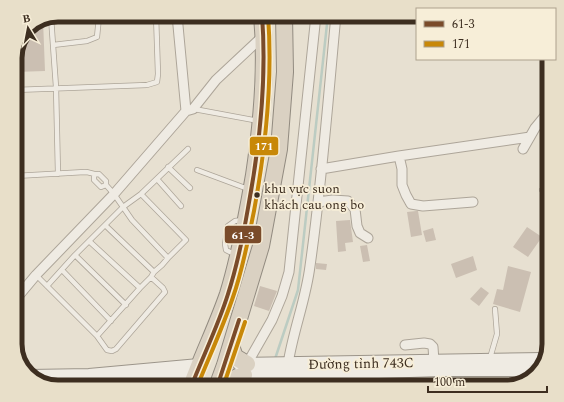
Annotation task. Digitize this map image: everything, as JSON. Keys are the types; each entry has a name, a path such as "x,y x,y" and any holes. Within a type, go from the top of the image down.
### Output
{"highway":[{"path":"262,22 264,74 261,121 240,253 220,317 195,376 221,378 261,246 279,149 285,72 284,22"},
{"path":"231,346 245,375 233,380"}],"main road":[{"name":"Đường tỉnh 743C","path":"221,378 287,369 538,359"},
{"name":"Đường tỉnh 743C","path":"438,364 532,370"},
{"path":"42,376 195,376"},
{"path":"122,380 195,376"}],"street":[{"path":"178,22 190,110"},
{"path":"245,375 272,320 282,296 289,272 315,22"},
{"path":"283,380 287,369 291,345 310,268 318,202 335,22"},
{"path":"22,292 36,275 114,194 216,80 263,36"},
{"path":"523,149 542,121"},
{"path":"321,169 530,137"},
{"path":"399,156 402,169 402,185 411,204 423,206 473,202"},
{"path":"318,202 334,200 348,201 355,209 357,226 360,233 368,238"},
{"path":"405,345 424,343 430,344 433,347 438,364 439,380"}],"lane":[{"path":"53,45 87,42 97,37 98,22"},
{"path":"22,89 56,87 147,85 157,82 156,22"},
{"path":"52,23 56,87 58,174"},
{"path":"190,110 261,121"},
{"path":"47,286 75,255 123,207 141,194 188,149"},
{"path":"168,167 190,188"},
{"path":"197,170 251,191"},
{"path":"22,176 85,172 90,172 94,175 100,174 106,181 106,185 123,207 156,247 168,258"},
{"path":"94,175 94,180 101,187 106,185"},
{"path":"156,179 181,206"},
{"path":"97,336 154,272 186,240 141,194"},
{"path":"105,225 154,272"},
{"path":"89,241 140,288"},
{"path":"75,255 126,305"},
{"path":"62,270 111,321"},
{"path":"36,275 97,336 107,350 112,351 116,349 165,292 163,288 151,277"},
{"path":"489,360 497,334 495,309"}],"building":[{"path":"23,48 44,48 45,71 22,72"},
{"path":"418,211 422,235 411,237 407,212"},
{"path":"350,220 353,242 345,243 346,251 338,252 336,221"},
{"path":"527,227 542,237 528,257 513,247"},
{"path":"433,228 436,240 426,242 423,231"},
{"path":"367,245 370,261 363,262 360,246"},
{"path":"473,256 477,270 456,278 451,264"},
{"path":"316,263 327,264 326,270 316,269"},
{"path":"508,266 531,272 520,312 493,304 497,289 503,290"},
{"path":"260,286 277,291 269,311 254,306"},
{"path":"481,287 489,293 479,306 470,299"}],"waterway":[{"path":"275,359 298,290 327,22"}],"transit line":[{"name":"61-3","path":"194,380 224,306 240,251 259,136 264,64 262,22"},
{"name":"171","path":"200,380 225,320 237,286 254,211 265,138 269,89 270,64 268,22"},
{"name":"61-3","path":"219,380 239,320"},
{"name":"171","path":"225,380 245,322"}],"place":[{"name":"khu vực suon khách cau ong bo","path":"257,195"}]}
